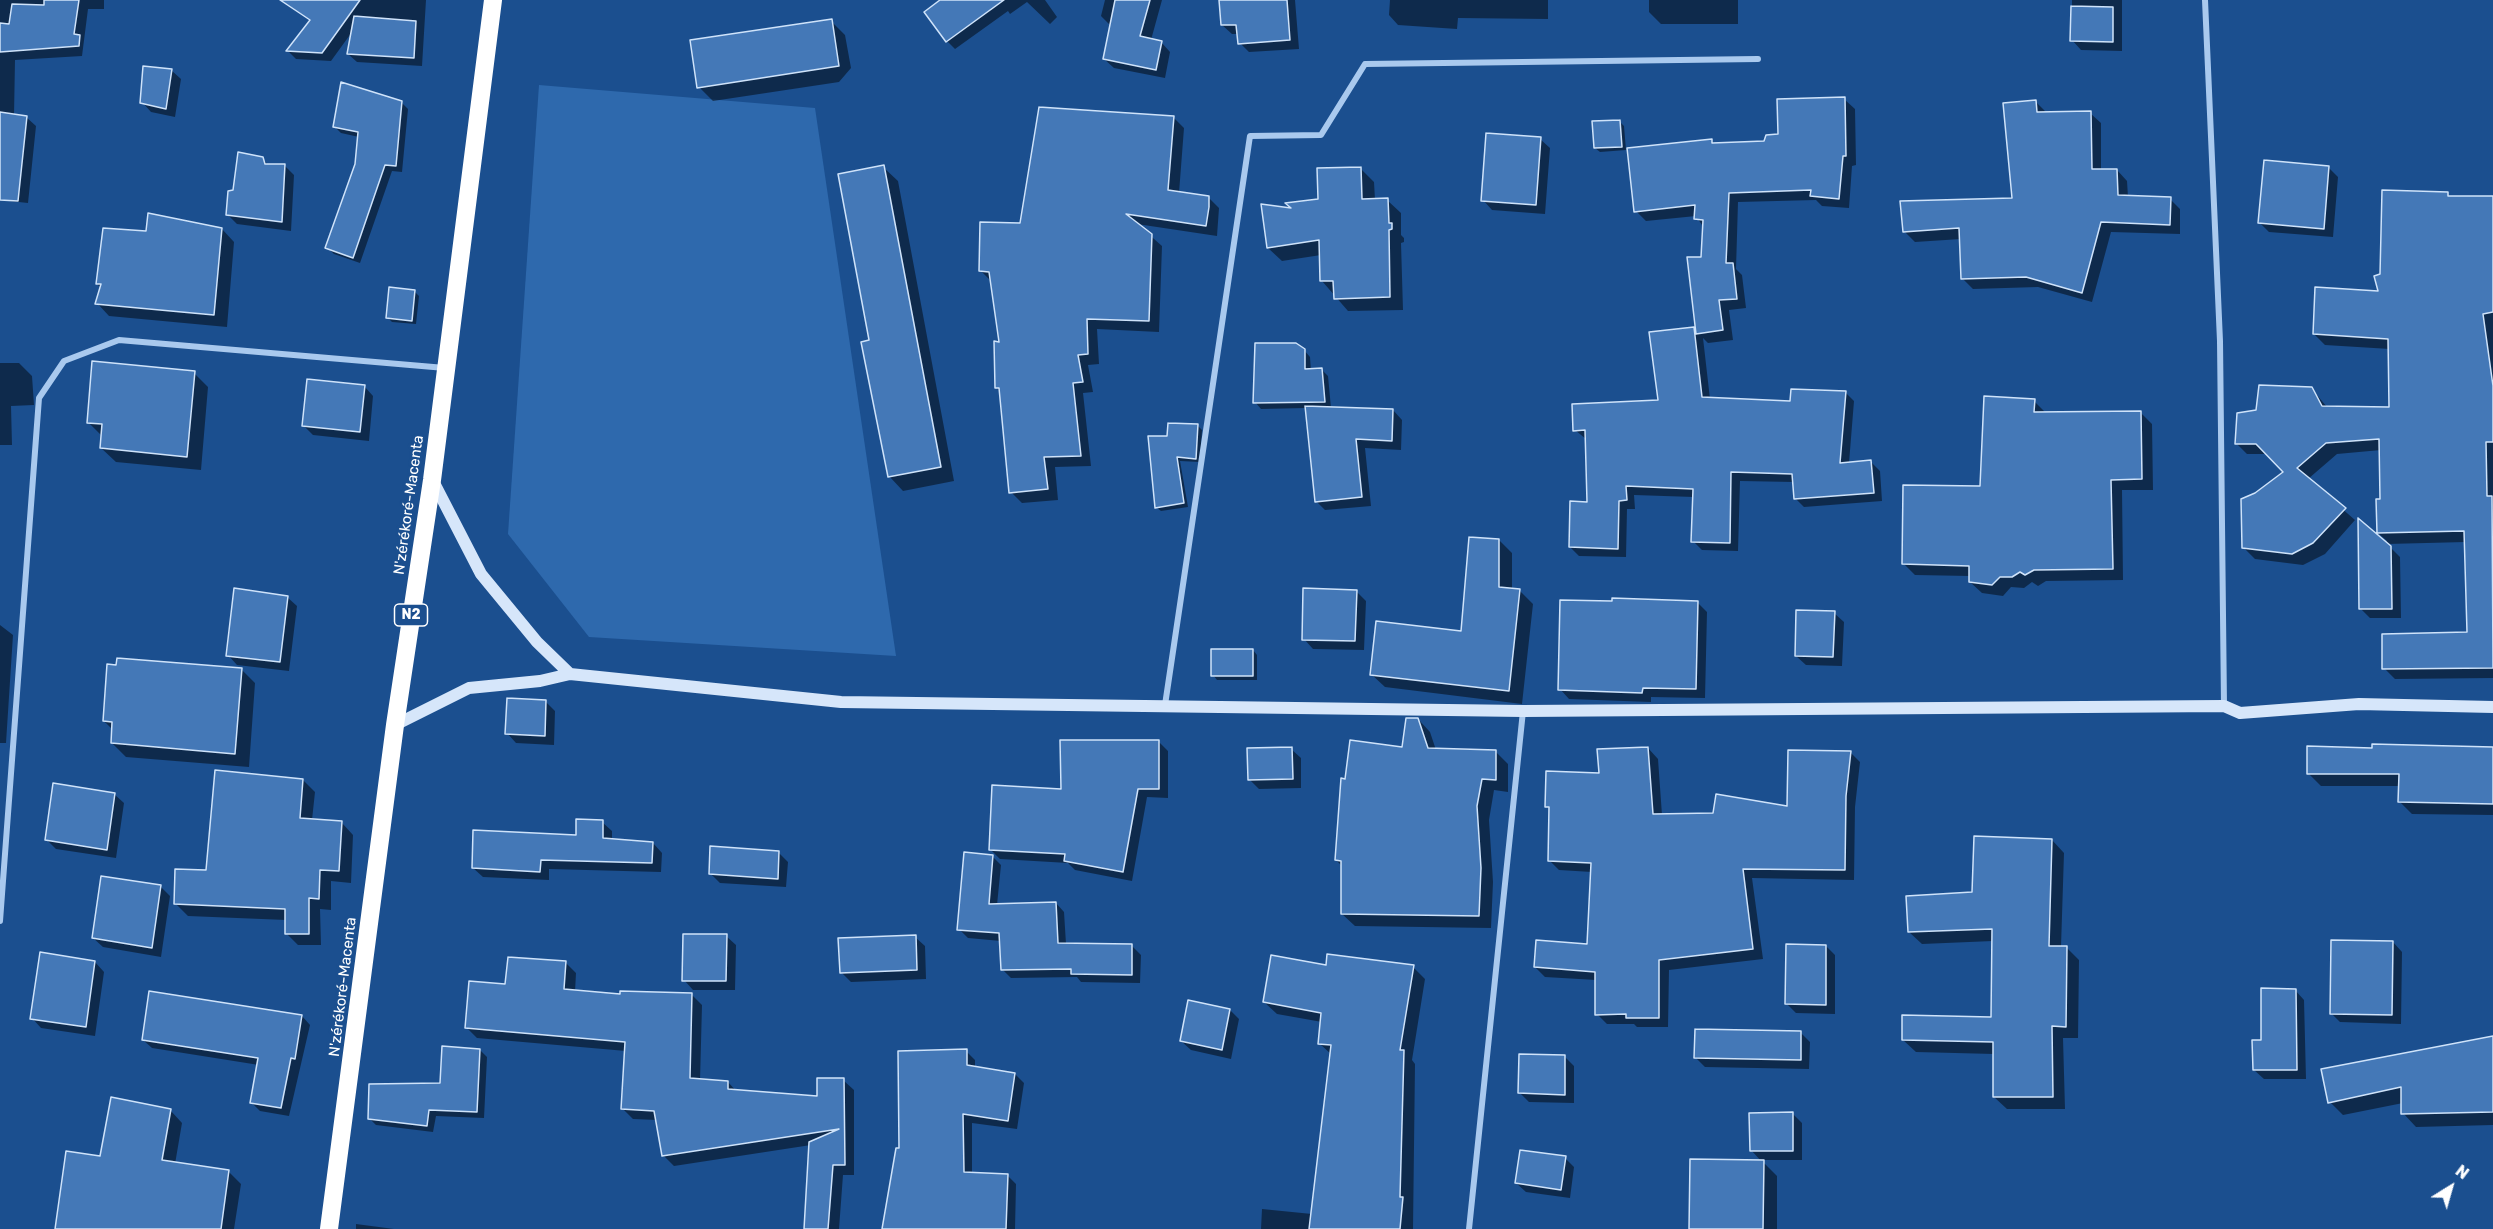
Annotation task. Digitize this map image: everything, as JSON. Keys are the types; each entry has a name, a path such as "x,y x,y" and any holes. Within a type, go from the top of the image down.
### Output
{"highway":[{"name":"N'zérékoré-Macenta","path":"329,1229 395,725 432,480 493,0"}],"street":[{"path":"2205,0 2220,340 2224,706"},
{"path":"1166,705 1250,136 1321,135 1365,64 1758,58"},
{"path":"0,921 39,398 64,362 119,340 446,368"},
{"path":"432,480 480,574 537,642 570,674"},
{"path":"395,725 469,688 540,681 570,674 841,702 1523,711 2224,706 2240,713 2359,704 2493,707"},
{"path":"1468,1229 1523,711"}],"shaded area":[{"path":"539,85 815,108 896,656 589,637 508,534"}],"building":[{"path":"44,0 79,0 74,34 80,35 79,46 0,52 0,23 9,24 12,4 44,5"},
{"path":"280,0 360,0 322,53 286,51 310,20"},
{"path":"940,0 1004,0 946,42 924,12"},
{"path":"1115,0 1150,0 1140,36 1162,41 1156,70 1103,59"},
{"path":"1219,0 1287,0 1290,40 1238,44 1236,25 1221,25"},
{"path":"2071,6 2113,7 2113,42 2070,41"},
{"path":"354,16 416,21 414,58 347,54"},
{"path":"832,19 839,66 697,88 690,40"},
{"path":"143,66 172,69 166,109 140,103"},
{"path":"341,82 402,101 396,166 385,165 353,258 325,248 355,164 358,132 333,127"},
{"path":"1845,97 1846,156 1843,156 1839,199 1810,196 1811,190 1729,193 1726,263 1733,263 1737,299 1719,300 1723,330 1696,334 1687,257 1701,257 1703,220 1694,219 1695,205 1634,212 1627,148 1712,139 1712,143 1764,141 1766,135 1778,134 1777,99"},
{"path":"2036,100 2037,112 2091,111 2092,169 2117,169 2118,195 2171,197 2170,225 2101,222 2082,293 2026,277 1961,279 1959,228 1903,232 1900,201 2012,198 2003,103"},
{"path":"1039,107 1174,116 1168,190 1209,196 1209,207 1206,226 1126,214 1152,234 1149,321 1087,319 1088,354 1078,355 1083,382 1073,383 1081,456 1044,457 1048,489 1009,493 999,388 995,388 994,341 999,342 989,272 979,271 980,222 1020,223"},
{"path":"0,112 27,116 18,201 0,200"},
{"path":"1620,120 1622,147 1594,148 1592,121"},
{"path":"1486,133 1541,137 1536,205 1481,201"},
{"path":"238,152 263,157 265,164 285,164 282,222 226,215 228,191 233,190"},
{"path":"2264,160 2329,166 2324,229 2258,223"},
{"path":"884,165 941,467 888,477 861,342 869,340 838,174"},
{"path":"1361,167 1362,199 1388,198 1389,223 1392,223 1392,229 1389,230 1390,297 1334,299 1333,281 1320,281 1319,240 1267,248 1261,204 1291,208 1285,203 1318,199 1317,168"},
{"path":"2382,190 2448,192 2448,196 2493,196 2493,312 2483,314 2493,386 2493,442 2486,442 2487,496 2492,496 2493,668 2382,669 2382,634 2467,632 2464,531 2377,533 2376,499 2380,499 2379,439 2326,443 2297,468 2346,508 2313,543 2292,554 2242,548 2241,499 2255,493 2283,472 2256,444 2235,444 2237,413 2256,410 2259,385 2312,387 2322,406 2389,407 2388,339 2313,334 2315,287 2378,291 2374,276 2380,274"},
{"path":"148,213 222,228 214,315 95,304 101,284 96,284 103,228 146,231"},
{"path":"389,287 415,290 412,321 386,318"},
{"path":"1694,327 1702,397 1790,401 1791,389 1846,391 1840,463 1871,460 1874,493 1794,499 1792,474 1731,472 1730,543 1691,542 1693,489 1626,486 1627,500 1619,501 1618,549 1569,547 1570,501 1587,502 1585,430 1573,431 1572,404 1658,400 1649,332"},
{"path":"1255,343 1296,343 1305,349 1305,369 1322,368 1325,402 1253,403"},
{"path":"92,361 195,371 187,457 100,448 102,424 87,423"},
{"path":"307,379 365,385 360,432 302,426"},
{"path":"1984,396 2035,399 2034,412 2141,411 2142,479 2111,480 2113,569 2034,570 2025,575 2020,572 2012,577 2000,577 1992,585 1969,582 1969,566 1902,564 1903,485 1980,486"},
{"path":"1305,406 1393,409 1392,441 1356,439 1362,497 1315,502"},
{"path":"1168,423 1198,424 1196,459 1177,457 1184,503 1155,508 1148,436 1167,436"},
{"path":"2358,518 2391,546 2392,609 2359,609"},
{"path":"1469,537 1499,539 1499,587 1520,589 1509,691 1370,675 1376,621 1461,631"},
{"path":"234,588 288,596 280,662 226,656"},
{"path":"1303,588 1357,590 1355,641 1302,640"},
{"path":"1612,598 1698,601 1696,689 1643,688 1642,693 1558,690 1560,600 1612,601"},
{"path":"1796,610 1835,611 1833,657 1795,656"},
{"path":"1211,649 1253,649 1253,676 1211,676"},
{"path":"117,658 242,668 235,754 111,743 112,722 103,721 107,664 116,665"},
{"path":"507,698 546,700 545,736 505,734"},
{"path":"1406,718 1418,718 1428,748 1496,750 1496,780 1482,779 1477,806 1481,868 1479,916 1341,914 1341,861 1335,860 1341,778 1345,779 1350,740 1402,747"},
{"path":"1060,740 1159,740 1159,789 1138,789 1123,872 1064,861 1065,854 989,850 992,785 1061,789"},
{"path":"2372,744 2493,747 2493,804 2398,802 2399,774 2307,774 2307,746 2372,748"},
{"path":"1292,747 1293,779 1248,780 1247,748"},
{"path":"1648,747 1653,814 1713,813 1716,794 1787,806 1788,750 1851,751 1846,796 1845,870 1743,869 1753,949 1659,960 1659,1018 1626,1018 1626,1014 1595,1015 1595,972 1534,967 1536,940 1587,944 1591,863 1548,861 1549,807 1545,807 1546,771 1599,773 1597,749"},
{"path":"215,770 303,779 300,818 342,821 339,871 320,870 319,899 309,898 309,934 285,934 285,909 174,904 175,869 206,870"},
{"path":"53,783 115,793 107,850 45,840"},
{"path":"576,819 603,820 603,838 653,842 652,863 541,860 540,872 472,868 473,830 576,835"},
{"path":"1974,836 2052,839 2049,946 2067,946 2066,1027 2052,1026 2053,1097 1993,1097 1993,1042 1902,1040 1902,1015 1991,1017 1992,929 1908,932 1906,896 1972,892"},
{"path":"710,846 779,851 778,879 709,874"},
{"path":"964,852 993,855 989,904 1056,902 1058,943 1132,944 1132,975 1071,974 1071,969 1001,970 999,933 957,930"},
{"path":"101,876 161,885 152,948 92,938"},
{"path":"683,934 727,934 726,981 682,981"},
{"path":"916,935 917,970 840,973 838,938"},
{"path":"2331,940 2393,941 2392,1015 2330,1014"},
{"path":"1786,944 1826,945 1826,1005 1785,1004"},
{"path":"40,952 95,961 86,1027 30,1019"},
{"path":"1327,954 1414,965 1400,1050 1404,1050 1400,1197 1403,1197 1400,1229 1309,1229 1331,1045 1318,1044 1321,1013 1263,1002 1271,955 1326,965"},
{"path":"508,957 566,961 564,989 620,994 620,991 692,993 690,1078 728,1081 728,1089 817,1096 817,1078 844,1078 845,1165 833,1165 828,1229 804,1229 809,1142 839,1129 662,1156 654,1111 621,1109 625,1042 465,1028 469,981 505,984"},
{"path":"2261,988 2296,989 2297,1070 2253,1070 2252,1040 2261,1040"},
{"path":"149,991 302,1015 295,1059 291,1058 281,1108 250,1103 258,1058 142,1040"},
{"path":"1188,1000 1230,1009 1222,1050 1180,1041"},
{"path":"1695,1029 1801,1031 1801,1060 1694,1058"},
{"path":"2493,1036 2493,1112 2401,1114 2401,1087 2328,1103 2321,1069"},
{"path":"442,1046 480,1049 477,1112 429,1110 427,1126 368,1119 369,1084 440,1083"},
{"path":"967,1049 967,1065 1015,1073 1008,1121 963,1114 964,1172 1008,1174 1006,1229 882,1229 896,1148 899,1148 898,1051"},
{"path":"1519,1054 1565,1055 1565,1095 1518,1093"},
{"path":"111,1097 171,1109 162,1160 229,1170 221,1229 55,1229 66,1151 100,1156"},
{"path":"1793,1112 1793,1151 1750,1151 1749,1113"},
{"path":"1520,1150 1566,1156 1561,1190 1515,1183"},
{"path":"1690,1159 1764,1160 1763,1229 1689,1229"}]}
